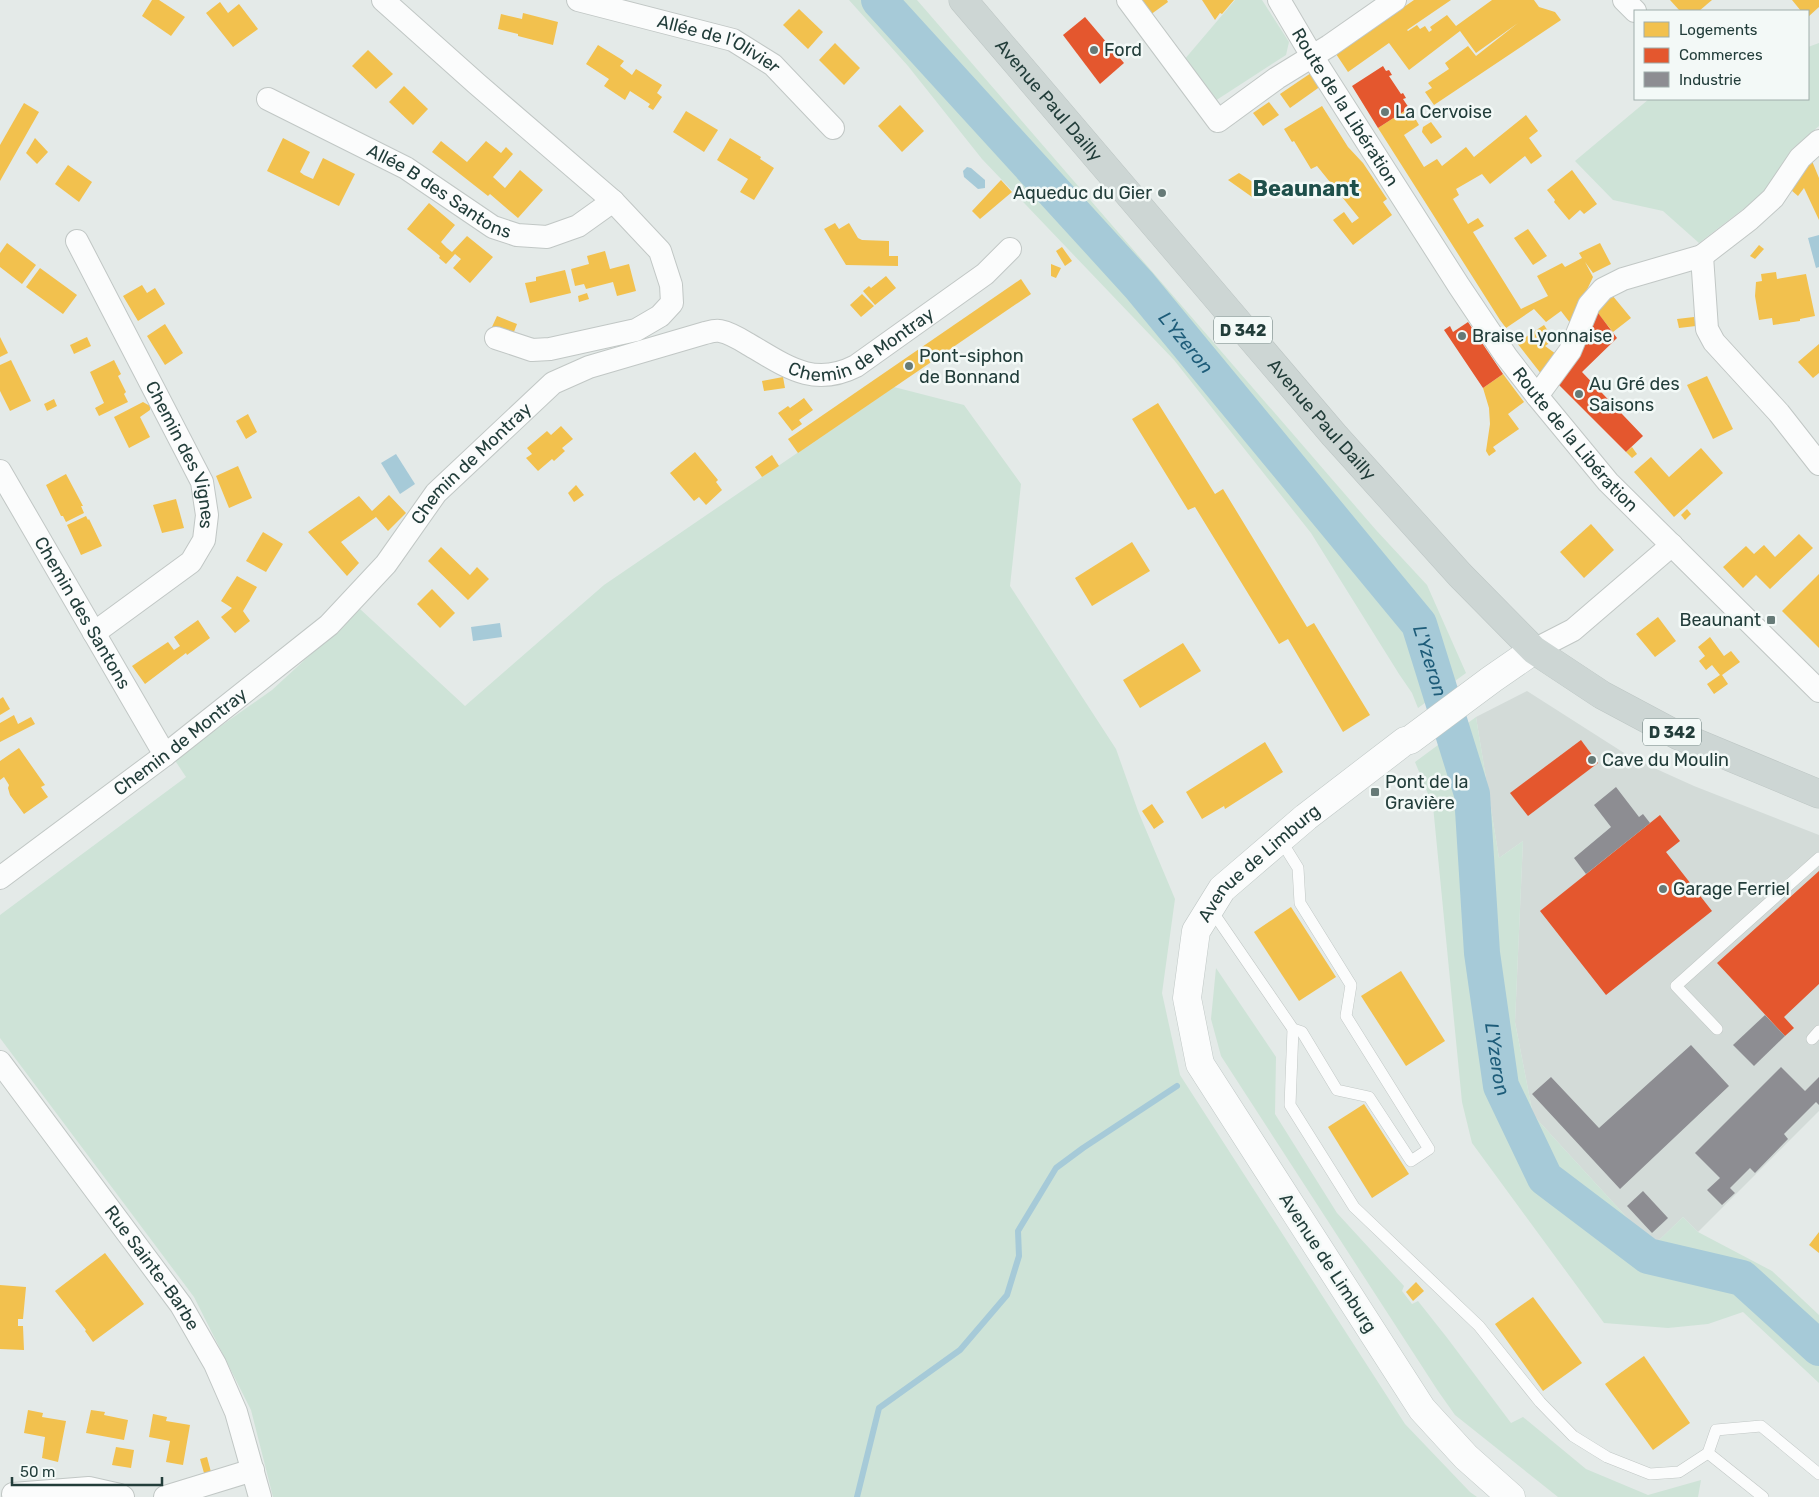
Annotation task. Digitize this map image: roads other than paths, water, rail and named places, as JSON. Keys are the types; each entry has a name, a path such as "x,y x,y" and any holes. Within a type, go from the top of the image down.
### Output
{"main road":[{"name":"Avenue Paul Dailly","path":"963,0 1323,422 1460,575 1534,650"},
{"name":"D 342","path":"1534,650 1602,695 1677,735 1819,794"}],"street":[{"path":"383,0 613,201 660,251 671,285 672,303 660,316 636,330 550,349 532,350 496,338"},
{"name":"Allée de l’Olivier","path":"578,0 733,40 773,66 833,128"},
{"path":"1128,0 1218,121 1276,78 1328,46 1395,0"},
{"name":"Route de la Libération","path":"1279,0 1312,56 1495,341 1537,396 1608,482 1819,692"},
{"path":"1624,0 1634,10"},
{"name":"Allée B des Santons","path":"268,99 406,168 493,227 517,235 547,237 578,226 613,201"},
{"path":"1537,396 1570,351 1589,305 1603,289 1623,279 1702,256 1750,220 1773,198 1800,158 1819,140"},
{"name":"Chemin des Vignes","path":"77,241 202,482 207,515 204,540 191,562 94,633"},
{"name":"Chemin de Montray","path":"0,878 165,755 328,625 386,564 436,493 553,383 589,367 704,333 719,331 734,336 783,365 813,376 829,376 843,372 856,366 985,274 1010,249"},
{"path":"1702,256 1707,329 1714,342 1779,413 1819,464"},
{"name":"Chemin des Santons","path":"0,471 165,755"},
{"name":"Avenue de Limburg","path":"1512,1497 1466,1456 1422,1409 1200,1064 1187,998 1196,931 1222,889 1350,783 1405,741 1410,740 1534,650 1573,630 1672,545"},
{"name":"Rue Sainte-Barbe","path":"0,1062 181,1305 215,1364 233,1404 260,1497"},
{"path":"165,1497 253,1470"},
{"path":"13,1494 88,1488 122,1497"}],"lane":[{"path":"1280,840 1298,868 1300,904 1351,985 1346,1016 1429,1149 1412,1161 1370,1097 1338,1090 1302,1032 1293,1029"},
{"path":"1717,1029 1676,986 1819,858"},
{"path":"1210,908 1293,1029 1290,1105 1354,1207 1479,1326 1540,1402 1573,1436 1607,1457 1650,1474 1679,1472 1708,1453 1716,1430 1761,1426 1819,1474"},
{"path":"1708,1453 1763,1497"}],"water":[{"path":"967,167 971,168 985,180 985,188 978,189 964,177 963,171"},
{"path":"1819,235 1819,267 1816,268 1808,238"},
{"path":"396,454 415,484 400,494 381,463"},
{"path":"500,623 502,637 473,641 471,627"}],"waterway":[{"name":"L'Yzeron","path":"879,0 1139,285 1419,624 1472,794 1482,953 1501,1086 1545,1178 1648,1256 1742,1278 1819,1348"},
{"path":"857,1497 879,1408 960,1350 1007,1295 1019,1256 1018,1231 1056,1168 1177,1086"}],"place":[{"name":"Ford","path":"1094,50"},
{"name":"La Cervoise","path":"1385,112"},
{"name":"Aqueduc du Gier","path":"1162,193"},
{"name":"Braise Lyonnaise","path":"1462,336"},
{"name":"Pont-siphon de Bonnand","path":"909,366"},
{"name":"Au Gré des Saisons","path":"1579,394"},
{"name":"Beaunant","path":"1771,620"},
{"name":"Cave du Moulin","path":"1592,760"},
{"name":"Pont de la Gravière","path":"1375,792"},
{"name":"Garage Ferriel","path":"1663,889"}],"district":[{"name":"Beaunant","path":"1306,188"}]}
